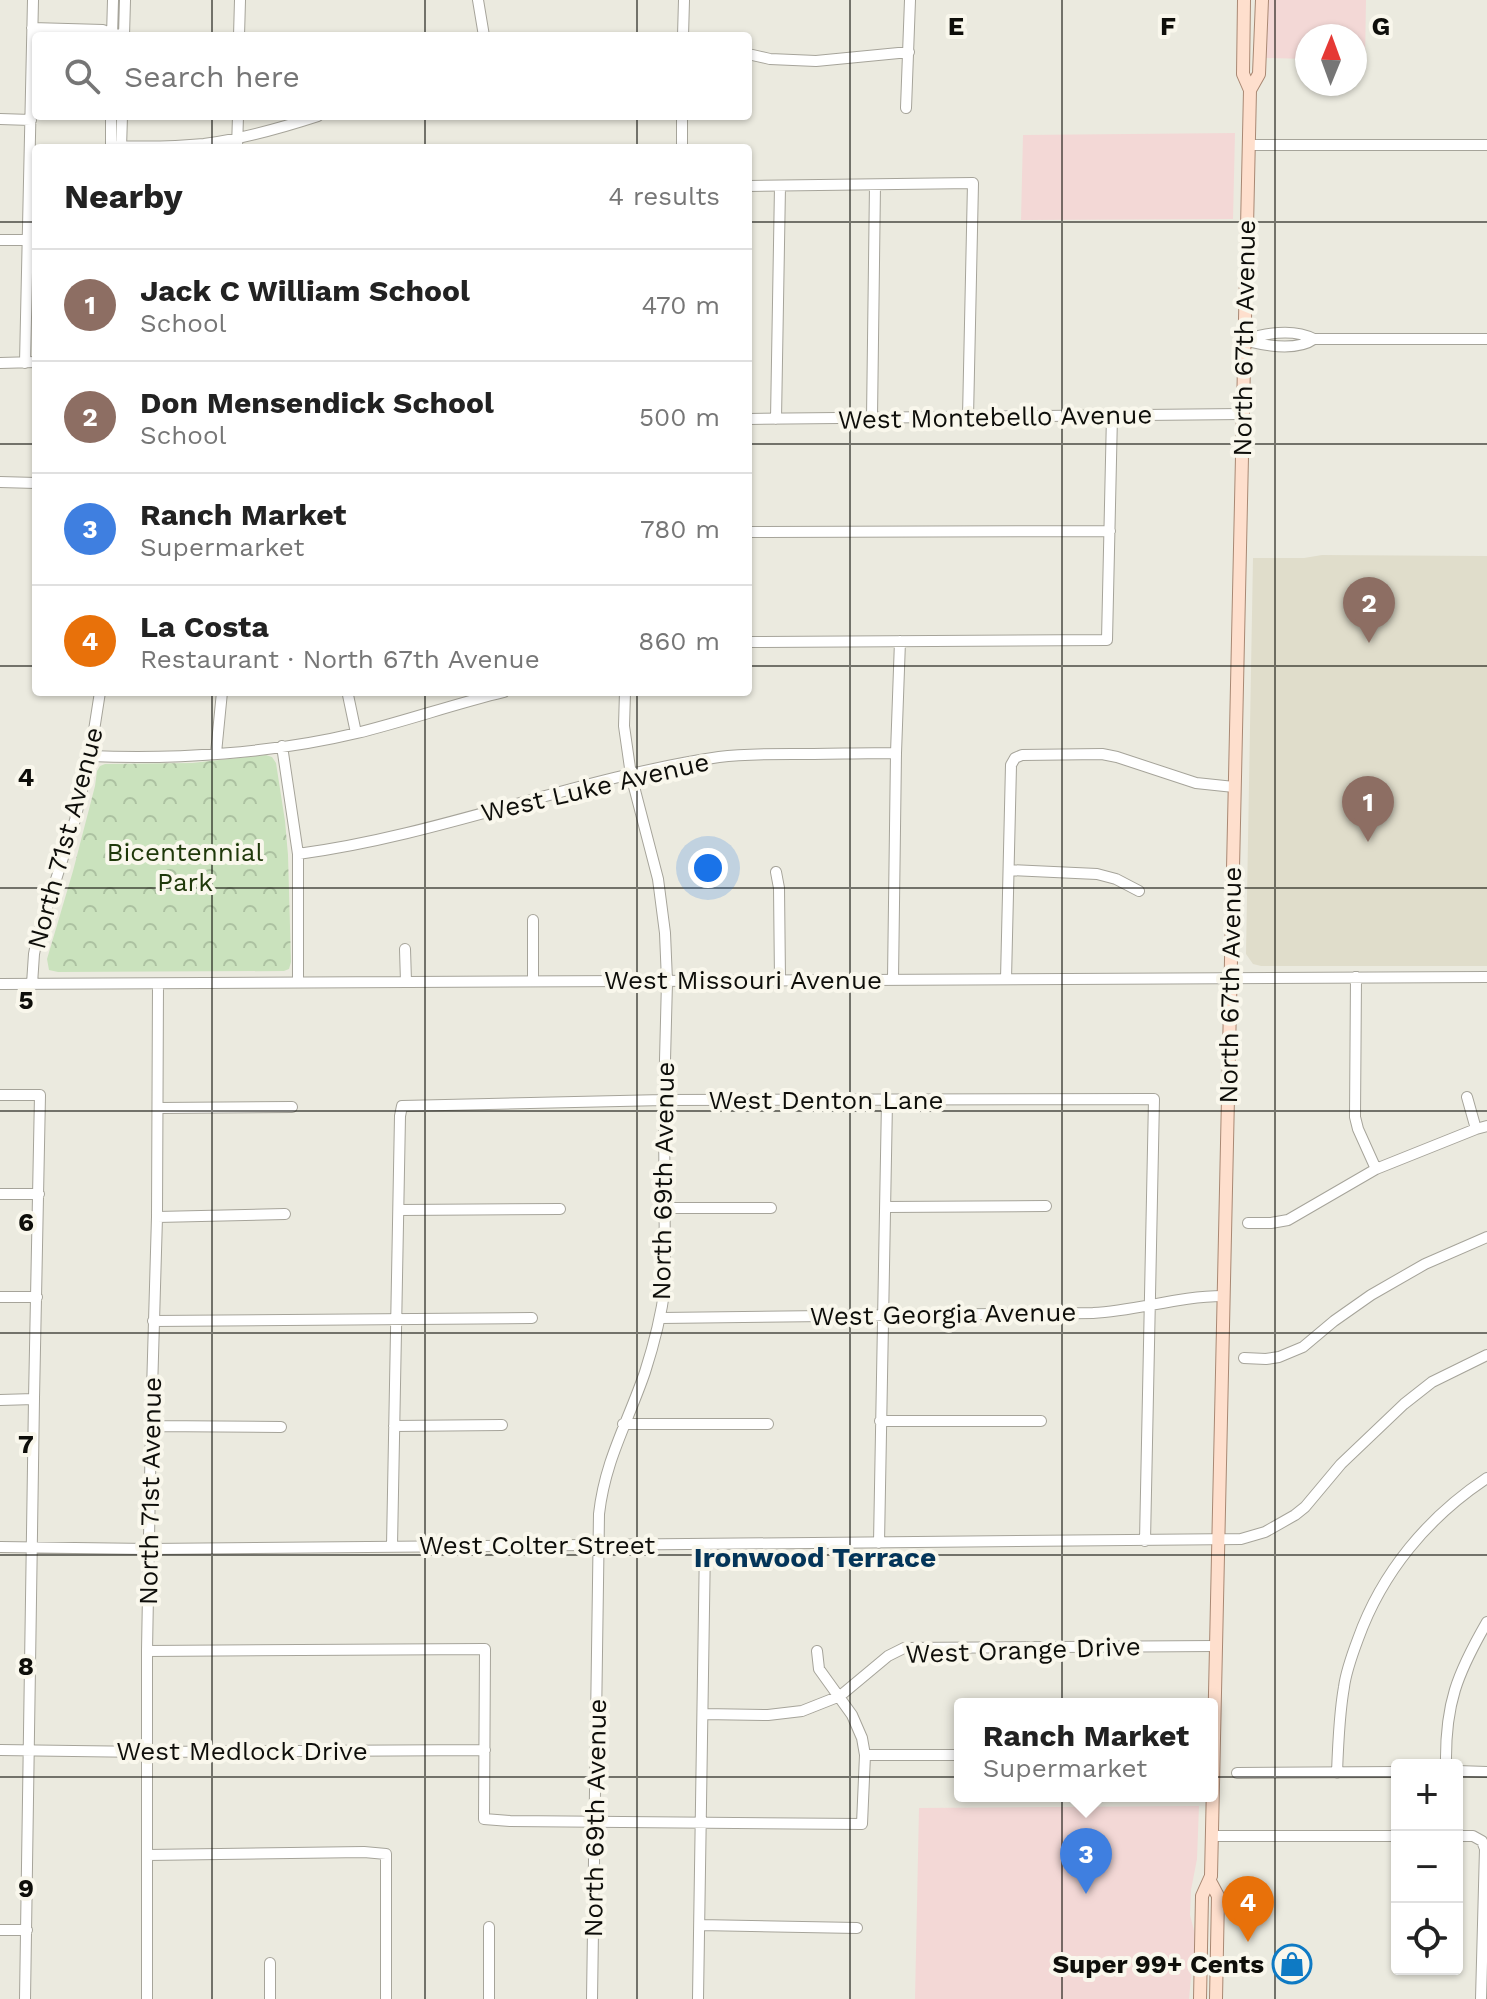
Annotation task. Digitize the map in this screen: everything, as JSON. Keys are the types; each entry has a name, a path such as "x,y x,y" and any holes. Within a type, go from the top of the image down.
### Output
{"main road":[{"name":"North 67th Avenue","path":"1214,1698 1250,90 1243,74 1244,0"},
{"name":"North 67th Avenue","path":"1250,90 1259,74 1262,0"},
{"name":"North 67th Avenue","path":"1200,1999 1202,1896 1210,1881 1211,1802"},
{"name":"North 67th Avenue","path":"1210,1881 1218,1896 1216,1999"}],"street":[{"path":"33,0 34,32"},
{"path":"111,32 113,0"},
{"path":"124,32 125,0"},
{"path":"239,32 240,0"},
{"path":"478,0 483,32"},
{"path":"683,32 684,0"},
{"path":"906,108 910,0"},
{"path":"752,55 816,61 909,52"},
{"path":"0,363 30,363 27,240 32,92"},
{"path":"0,119 31,120"},
{"path":"112,120 116,144"},
{"path":"117,144 121,120"},
{"path":"237,143 238,120"},
{"path":"205,144 237,143 306,120"},
{"path":"682,120 682,144"},
{"path":"1249,145 1487,145"},
{"path":"752,186 973,183 968,417"},
{"path":"872,418 875,185"},
{"path":"776,419 780,186"},
{"path":"0,240 27,240"},
{"path":"1244,340 1264,333 1304,334 1314,339 1487,339"},
{"name":"West Montebello Avenue","path":"752,419 1243,414"},
{"path":"752,642 1107,640 1112,415"},
{"path":"0,482 32,483"},
{"path":"752,532 1110,531"},
{"path":"893,979 900,641"},
{"name":"North 71st Avenue","path":"32,984 37,939 75,820 99,696"},
{"path":"216,753 222,696"},
{"path":"348,696 356,733"},
{"path":"90,756 153,757 282,746 356,733 470,696"},
{"name":"North 69th Avenue","path":"592,1999 599,1514 604,1480 644,1375 661,1318 665,1287 665,933 660,894 631,775 624,726 625,696"},
{"path":"282,746 298,854 298,982"},
{"name":"West Luke Avenue","path":"298,854 410,833 631,775 721,757 896,753"},
{"path":"1006,979 1011,765 1015,758 1022,755 1102,754 1131,760 1196,783 1234,787"},
{"path":"1009,870 1097,874 1116,879 1139,891"},
{"path":"776,872 779,888 780,980"},
{"path":"533,920 533,981"},
{"path":"405,949 406,982"},
{"path":"1356,977 1355,1117 1376,1169"},
{"name":"West Missouri Avenue","path":"0,984 1487,977"},
{"name":"North 71st Avenue","path":"147,1999 147,1651 157,1217 158,984"},
{"path":"0,1095 40,1095 25,1999"},
{"path":"1248,1223 1288,1220 1376,1169 1482,1128 1467,1097"},
{"name":"West Denton Lane","path":"399,1210 400,1116 402,1106 412,1104 1154,1099 1149,1305"},
{"path":"879,1543 887,1101"},
{"path":"158,1108 292,1107"},
{"path":"0,1194 39,1194"},
{"path":"886,1207 1046,1206"},
{"path":"665,1208 771,1208"},
{"path":"392,1546 399,1210 560,1209"},
{"path":"157,1217 285,1214"},
{"path":"1244,1358 1279,1357 1303,1347 1371,1295 1425,1264 1487,1237"},
{"name":"West Georgia Avenue","path":"661,1318 1093,1313 1200,1296 1223,1296"},
{"path":"0,1297 37,1297"},
{"path":"1145,1541 1149,1305"},
{"path":"153,1321 532,1318"},
{"name":"West Colter Street","path":"0,1547 149,1549 1241,1539 1254,1537 1295,1515 1341,1464 1404,1404 1432,1382 1487,1355"},
{"path":"0,1400 34,1399"},
{"path":"880,1421 1041,1421"},
{"path":"623,1424 768,1424"},
{"path":"394,1426 502,1425"},
{"path":"151,1426 281,1427"},
{"path":"1337,1773 1344,1686 1374,1601 1409,1547 1441,1513 1487,1478"},
{"path":"698,1999 705,1544"},
{"path":"1446,1759 1448,1718 1453,1693 1466,1658 1487,1622"},
{"name":"West Orange Drive","path":"703,1714 768,1715 802,1711 840,1696 888,1656 904,1648 1216,1646"},
{"path":"147,1651 485,1649 484,1819 862,1824 865,1755 862,1738 852,1715 819,1669 817,1651"},
{"name":"West Medlock Drive","path":"0,1750 485,1750"},
{"path":"865,1755 954,1755"},
{"path":"1463,1771 1487,1772"},
{"path":"1237,1773 1391,1772"},
{"path":"1211,1836 1391,1836"},
{"path":"1463,1836 1473,1836 1482,1841 1485,1849 1481,1999"},
{"path":"147,1855 386,1854 386,1999"},
{"path":"700,1925 857,1928"},
{"path":"489,1927 489,1999"},
{"path":"0,1930 27,1930"},
{"path":"270,1963 270,1999"}],"shaded area":[{"path":"1268,0 1366,0 1366,24 1295,24 1295,59 1266,58"},
{"path":"1235,133 1233,219 1021,220 1023,135"},
{"path":"1322,555 1487,556 1487,966 1261,966 1253,964 1246,954 1253,558"},
{"path":"1199,1806 1190,1915 1197,1942 1189,1999 915,1999 919,1808"}],"green space":[{"name":"Bicentennial Park","path":"266,755 276,763 285,821 289,969 49,970 47,959 100,766 192,763"}],"place":[{"name":"Don Mensendick School","path":"1369,643"},
{"name":"Jack C William School","path":"1368,842"},
{"name":"Ranch Market","path":"1086,1894"},
{"name":"La Costa","path":"1248,1942"},
{"name":"Super 99+ Cents","path":"1292,1964"}],"district":[{"name":"Ironwood Terrace","path":"815,1557"}]}
